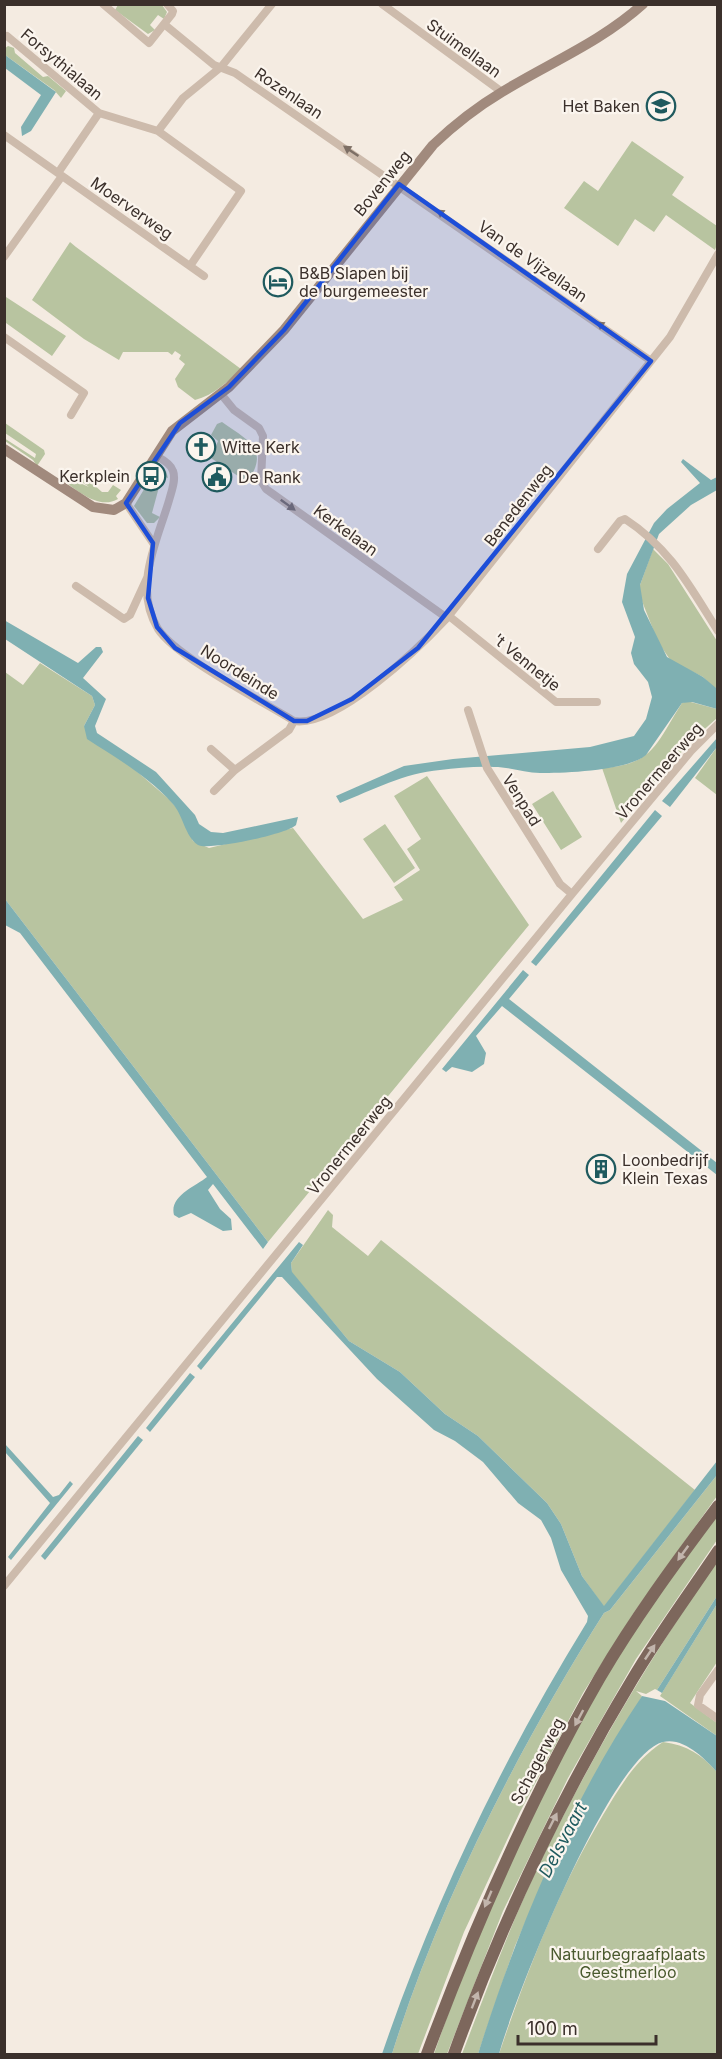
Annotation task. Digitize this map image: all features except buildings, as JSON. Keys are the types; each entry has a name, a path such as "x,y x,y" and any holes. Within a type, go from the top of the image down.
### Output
{"main road":[{"name":"Schagerweg","path":"427,2055 466,1950 522,1824 600,1678 669,1572 717,1506"},
{"path":"454,2055 490,1960 558,1813 632,1680 717,1551"}],"street":[{"path":"103,4 149,43 173,10 167,4"},
{"path":"158,131 183,98 221,67 272,4"},
{"name":"Stuimellaan","path":"382,4 502,92"},
{"name":"Bovenweg","path":"156,456 180,423 221,394 284,330 399,184 433,145 459,121 502,92 609,33 643,4"},
{"name":"Rozenlaan","path":"164,24 214,65 235,73 399,184"},
{"name":"Forsythialaan","path":"7,36 99,113"},
{"path":"4,257 99,113 158,131 241,191 190,266"},
{"name":"Moerverweg","path":"4,135 204,276"},
{"name":"Van de Vijzellaan","path":"399,184 651,361"},
{"name":"Benedenweg","path":"294,721 307,721 332,711 372,685 404,661 448,617 674,332 717,254"},
{"path":"4,337 84,393 71,416"},
{"name":"Kerkelaan","path":"221,394 234,410 259,428 264,446 261,481 266,489 448,617"},
{"path":"4,449 93,507 114,510 126,503 156,456 170,466 174,478 165,515 153,543"},
{"path":"126,503 153,543"},
{"path":"598,549 620,521 625,519 647,533 672,558 717,631"},
{"name":"Noordeinde","path":"153,543 147,576 148,598 153,617 167,640 175,648 294,721"},
{"name":"Noordeinde","path":"76,586 124,619 130,615 147,576"},
{"name":"'t Vennetje","path":"448,617 553,701 564,704 597,702"},
{"name":"Venpad","path":"468,710 487,768 560,884 573,894"},
{"path":"214,791 235,770 289,730 294,721"},
{"name":"Vronermeerweg","path":"4,1586 573,894 717,724"},
{"path":"211,749 235,770"},
{"path":"717,1670 700,1695 698,1705 717,1719"}],"highlighted area":[{"path":"399,184 651,361 418,648 352,699 307,721 294,721 175,648 157,627 148,598 153,543 126,503 180,423 229,387 284,330"}],"green space":[{"path":"118,5 162,5 167,12 164,19 158,15 150,25 155,30 148,34 115,10"},
{"path":"8,46 14,48 15,53 43,77 48,76 66,91 61,98 54,90 5,55 4,49"},
{"path":"632,141 684,177 672,195 717,226 715,250 666,215 654,232 635,219 618,246 564,208 584,181 598,191"},
{"path":"70,242 241,369 214,391 195,400 178,387 175,379 185,364 179,359 181,355 175,351 172,355 168,352 123,352 119,360 84,339 32,300"},
{"path":"6,297 66,336 52,356 6,323"},
{"path":"222,422 247,440 256,453 257,461 254,471 247,482 211,458 218,441 211,435 217,424"},
{"path":"5,423 44,450 45,454 37,466 33,460 5,441 4,438 35,458 36,454 5,433"},
{"path":"160,468 166,471 168,478 162,476 152,513 160,517 154,523 147,523 134,506 155,471"},
{"path":"69,474 68,478 89,487 82,482 85,477 102,492 108,492 113,485 121,490 116,496 118,499 104,502 89,498 64,481"},
{"path":"653,549 668,564 717,641 717,691 703,677 671,661 658,642 640,596 640,585"},
{"path":"40,663 92,696 95,705 84,726 170,800 180,812 193,841 209,848 293,828 363,919 403,900 394,887 420,870 407,849 421,839 394,796 427,776 529,925 268,1242 5,899 5,672 23,685"},
{"path":"687,701 717,709 717,718 679,755 621,823 602,768 633,762 644,756 659,740 682,703"},
{"path":"717,747 717,795 695,778"},
{"path":"553,791 582,837 561,850 532,804"},
{"path":"385,824 415,868 394,883 363,839"},
{"path":"328,1210 333,1215 332,1227 368,1256 381,1240 695,1490 604,1607 582,1576 561,1524 547,1503 478,1436 445,1414 400,1372 349,1341 292,1273 291,1263"},
{"path":"717,1475 717,1496 635,1611 583,1693 520,1812 464,1932 418,2054 392,2054 411,1997 457,1883 542,1717 604,1613 610,1610"},
{"path":"717,1513 717,1540 636,1659 568,1778 503,1911 447,2054 434,2054 470,1956 511,1860 581,1720 660,1593"},
{"path":"717,1561 717,1596 657,1690 646,1694 636,1691 642,1696 538,1893 515,1946 478,2054 462,2054 520,1908 560,1821 623,1707"},
{"path":"717,1604 717,1662 690,1703 717,1723 717,1736 660,1696"},
{"name":"Natuurbegraafplaats Geestmerloo","path":"663,1742 693,1752 717,1772 717,2054 499,2054 545,1932 587,1843 629,1775 644,1757"}],"water":[{"path":"5,55 56,92 31,131 22,136 21,127 41,95 5,68"},
{"path":"683,459 711,480 717,477 717,490 691,505 659,534 640,585 644,610 667,657 703,677 716,688 717,709 692,702 682,703 646,755 625,765 564,772 534,773 487,767 427,772 389,783 340,803 336,796 404,766 453,759 590,747 634,736 646,719 652,697 648,682 634,664 631,653 635,637 622,602 627,574 654,523 667,509 700,483 681,462"},
{"path":"4,620 78,663 96,647 101,647 103,652 83,678 106,699 95,726 97,733 156,772 195,815 199,824 211,832 223,833 298,817 296,825 279,833 248,841 216,846 198,845 190,837 176,808 163,793 131,768 87,739 84,726 95,705 92,696 5,639"},
{"path":"717,738 717,747 670,807 662,801"},
{"path":"655,810 662,816 536,966 531,962"},
{"path":"5,899 268,1242 263,1249 213,1184 208,1190 220,1209 231,1219 232,1230 223,1231 191,1213 179,1218 174,1215 174,1208 179,1197 207,1177 20,933 5,925"},
{"path":"523,970 529,975 509,999 717,1163 717,1175 502,1006 476,1036 486,1053 484,1064 472,1072 452,1067 446,1072 442,1069"},
{"path":"299,1242 303,1245 291,1263 292,1272 349,1341 400,1372 445,1414 478,1436 547,1503 561,1524 582,1576 604,1606 717,1461 717,1475 610,1610 604,1613 542,1717 457,1883 411,1997 392,2054 382,2054 402,1997 448,1886 499,1778 556,1673 587,1622 588,1616 561,1570 551,1538 541,1520 518,1503 483,1462 455,1441 434,1430 377,1379 282,1277 277,1277 201,1370 197,1366"},
{"path":"190,1373 195,1377 150,1432 146,1428"},
{"path":"138,1436 143,1440 45,1560 41,1556"},
{"path":"5,1444 53,1497 59,1495 70,1481 73,1484 11,1560 8,1557 50,1503 5,1452"},
{"path":"717,1596 717,1604 662,1693 657,1690"},
{"name":"Delsvaart","path":"642,1696 665,1701 717,1736 717,1772 693,1750 671,1741 663,1742 641,1757 617,1789 592,1832 567,1883 524,1984 499,2054 478,2054 510,1961 547,1869 591,1780"}],"place":[{"name":"Het Baken","path":"661,106"},
{"name":"B&B Slapen bij de burgemeester","path":"278,282"},
{"name":"Witte Kerk","path":"201,447"},
{"name":"Kerkplein","path":"151,476"},
{"name":"De Rank","path":"217,477"},
{"name":"Loonbedrijf Klein Texas","path":"601,1169"}]}
